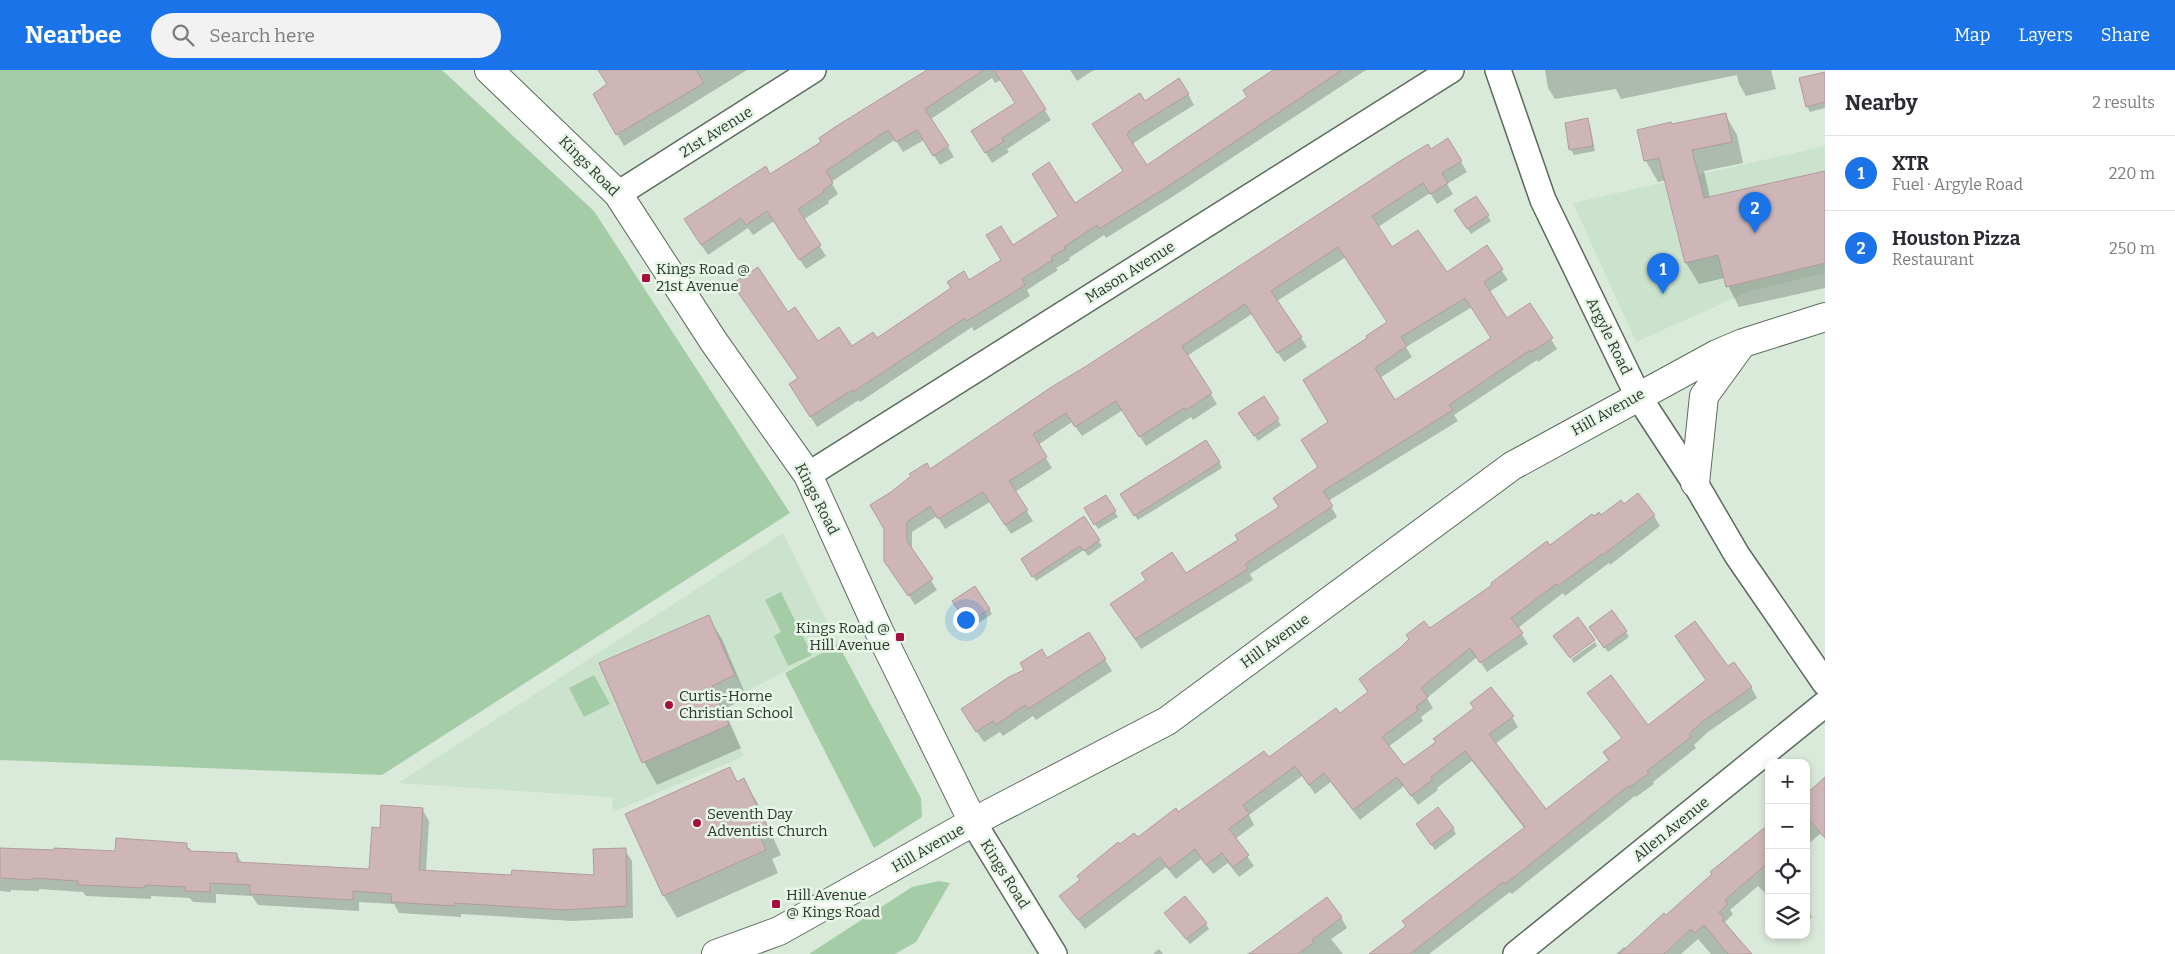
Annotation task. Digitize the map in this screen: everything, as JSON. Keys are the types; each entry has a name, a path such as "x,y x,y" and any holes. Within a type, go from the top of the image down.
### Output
{"street":[{"name":"Kings Road","path":"489,70 618,194 714,342 808,475 879,631 973,822 1054,954"},
{"name":"21st Avenue","path":"618,194 813,70"},
{"name":"Mason Avenue","path":"808,475 1451,70"},
{"name":"Argyle Road","path":"1498,70 1543,200 1638,396 1695,483 1737,555 1825,683"},
{"name":"Hill Avenue","path":"716,954 779,931 973,822 1167,720 1512,466 1717,354 1743,343 1825,317"},
{"path":"1695,483 1704,396 1743,343"},
{"name":"Allen Avenue","path":"1516,954 1825,704"}],"shaded area":[{"path":"1825,146 1825,273 1750,291 1636,342 1573,203"},
{"path":"783,533 838,644 743,693 709,615 599,664 642,762 729,725 744,756 613,812 612,797 398,783"}],"green space":[{"path":"0,70 442,70 594,211 790,513 382,775 0,760"},
{"path":"781,592 812,655 788,666 774,636 781,632 765,600"},
{"path":"838,644 921,798 922,817 874,848 785,673"},
{"path":"594,675 610,704 584,717 569,688"},
{"path":"939,881 950,883 916,942 895,954 809,954 912,887"}],"building":[{"path":"598,70 696,70 704,83 616,135 593,94 607,84"},
{"path":"927,70 984,70 925,109 949,146 933,156 917,130 896,142 889,131 886,131 826,171 833,183 823,190 824,192 798,209 821,245 799,260 767,211 746,225 741,218 701,245 684,219 766,166 770,174 821,142 819,138 835,127"},
{"path":"994,70 1021,70 1046,109 1002,138 1004,141 985,153 971,131 1015,103"},
{"path":"1273,70 1342,70 1167,187 1099,229 1097,225 1064,247 1065,249 1051,257 1053,260 1022,279 1025,285 967,321 965,318 853,392 852,390 810,417 789,384 798,378 732,284 758,267 788,312 795,307 818,341 839,327 852,346 873,332 877,338 951,288 947,282 964,271 969,280 1001,260 986,235 1001,226 1013,245 1058,216 1032,174 1049,162 1075,203 1123,171 1092,124 1140,93 1145,101 1179,78 1189,94 1129,131 1127,135 1147,165 1247,97 1243,90"},
{"path":"1825,72 1825,102 1806,107 1799,78"},
{"path":"1726,113 1732,142 1692,150 1704,198 1825,171 1825,263 1726,287 1718,255 1685,263 1659,158 1644,161 1637,130"},
{"path":"1588,118 1593,146 1569,150 1565,123"},
{"path":"1448,138 1462,161 1442,173 1448,183 1430,194 1423,183 1372,216 1392,247 1418,230 1447,272 1487,245 1503,269 1484,282 1507,318 1530,303 1553,338 1531,352 1530,350 1449,405 1453,410 1323,491 1333,506 1245,564 1248,569 1135,639 1110,604 1146,580 1141,573 1172,552 1186,573 1238,540 1235,535 1279,507 1273,498 1318,467 1301,440 1328,422 1303,380 1367,338 1366,336 1387,322 1338,247 1271,291 1302,337 1277,353 1245,304 1182,346 1212,393 1186,410 1184,408 1139,437 1116,401 1075,427 1066,413 1033,434 1047,457 1009,481 1028,510 1005,525 983,492 938,519 930,506 907,522 907,541 933,579 908,596 884,561 884,529 870,505 891,492 911,476 909,474 927,463 930,469 1050,388 1400,161 1428,144 1431,149","holes":["1465,298 1491,338 1395,400 1375,368 1407,346 1401,337"]},
{"path":"1476,196 1489,215 1467,229 1454,210"},
{"path":"1264,396 1279,419 1254,436 1238,413"},
{"path":"1206,440 1220,462 1134,516 1120,494"},
{"path":"1638,493 1655,515 1603,555 1558,586 1556,584 1511,618 1523,633 1480,663 1470,648 1421,688 1428,697 1416,707 1418,710 1382,737 1404,765 1436,742 1433,739 1474,708 1470,703 1491,687 1514,716 1489,734 1546,809 1609,760 1603,752 1622,738 1587,693 1611,675 1648,725 1706,680 1675,636 1695,621 1728,666 1734,662 1752,687 1702,722 1689,734 1691,737 1647,771 1649,773 1629,788 1628,786 1522,871 1505,884 1503,882 1410,954 1369,954 1406,926 1402,921 1525,827 1465,751 1431,777 1433,779 1411,796 1397,777 1353,810 1324,773 1309,785 1295,766 1243,805 1249,814 1229,829 1249,855 1233,867 1222,853 1206,865 1195,849 1169,869 1160,857 1078,920 1059,896 1080,880 1077,876 1118,842 1120,844 1134,833 1138,837 1176,808 1178,812 1264,751 1269,757 1336,708 1340,713 1368,692 1359,679 1401,647 1409,639 1406,635 1424,621 1430,628 1492,585 1491,583 1547,541 1550,545 1592,514 1594,516 1599,512 1601,515 1621,500 1624,504"},
{"path":"1106,495 1116,511 1094,525 1084,508"},
{"path":"1084,516 1100,540 1084,551 1080,546 1032,577 1021,559"},
{"path":"975,586 990,609 967,623 952,601"},
{"path":"1612,610 1627,631 1604,648 1589,627"},
{"name":"Curtis-Horne Christian School","path":"709,615 735,675 712,686 729,725 642,763 599,663"},
{"path":"1578,617 1595,640 1570,658 1553,636"},
{"path":"1089,632 1106,659 1028,709 1025,705 996,725 993,721 976,732 961,709 1009,677 1024,670 1020,663 1042,649 1047,658"},
{"name":"Seventh Day Adventist Church","path":"730,767 737,782 744,778 769,832 760,836 766,850 663,896 625,814"},
{"path":"1825,777 1825,838 1810,821 1810,790"},
{"path":"381,805 423,808 419,870 511,875 512,870 594,875 593,849 626,848 627,906 564,910 455,903 455,906 391,902 392,894 353,891 353,900 250,894 250,885 210,883 210,892 185,891 185,887 145,885 145,888 78,885 78,881 0,878 0,848 115,851 116,838 187,843 187,849 190,849 190,851 237,853 237,862 369,869 372,827 380,828"},
{"path":"1438,807 1454,828 1431,845 1416,824"},
{"path":"1765,827 1765,865 1725,900 1728,904 1719,912 1724,918 1722,920 1752,954 1728,954 1704,925 1695,933 1691,929 1664,954 1619,954 1664,913 1666,915 1712,874 1710,872"},
{"path":"1185,896 1207,923 1186,939 1164,913"},
{"path":"1327,897 1342,917 1312,940 1314,942 1298,954 1249,954"}],"place":[{"name":"Houston Pizza","path":"1755,233"},
{"name":"Kings Road @ 21st Avenue","path":"646,278"},
{"name":"XTR","path":"1663,294"},
{"name":"Kings Road @ Hill Avenue","path":"900,637"},
{"name":"Curtis-Horne Christian School","path":"669,705"},
{"name":"Seventh Day Adventist Church","path":"697,823"},
{"name":"Hill Avenue @ Kings Road","path":"776,904"}]}
